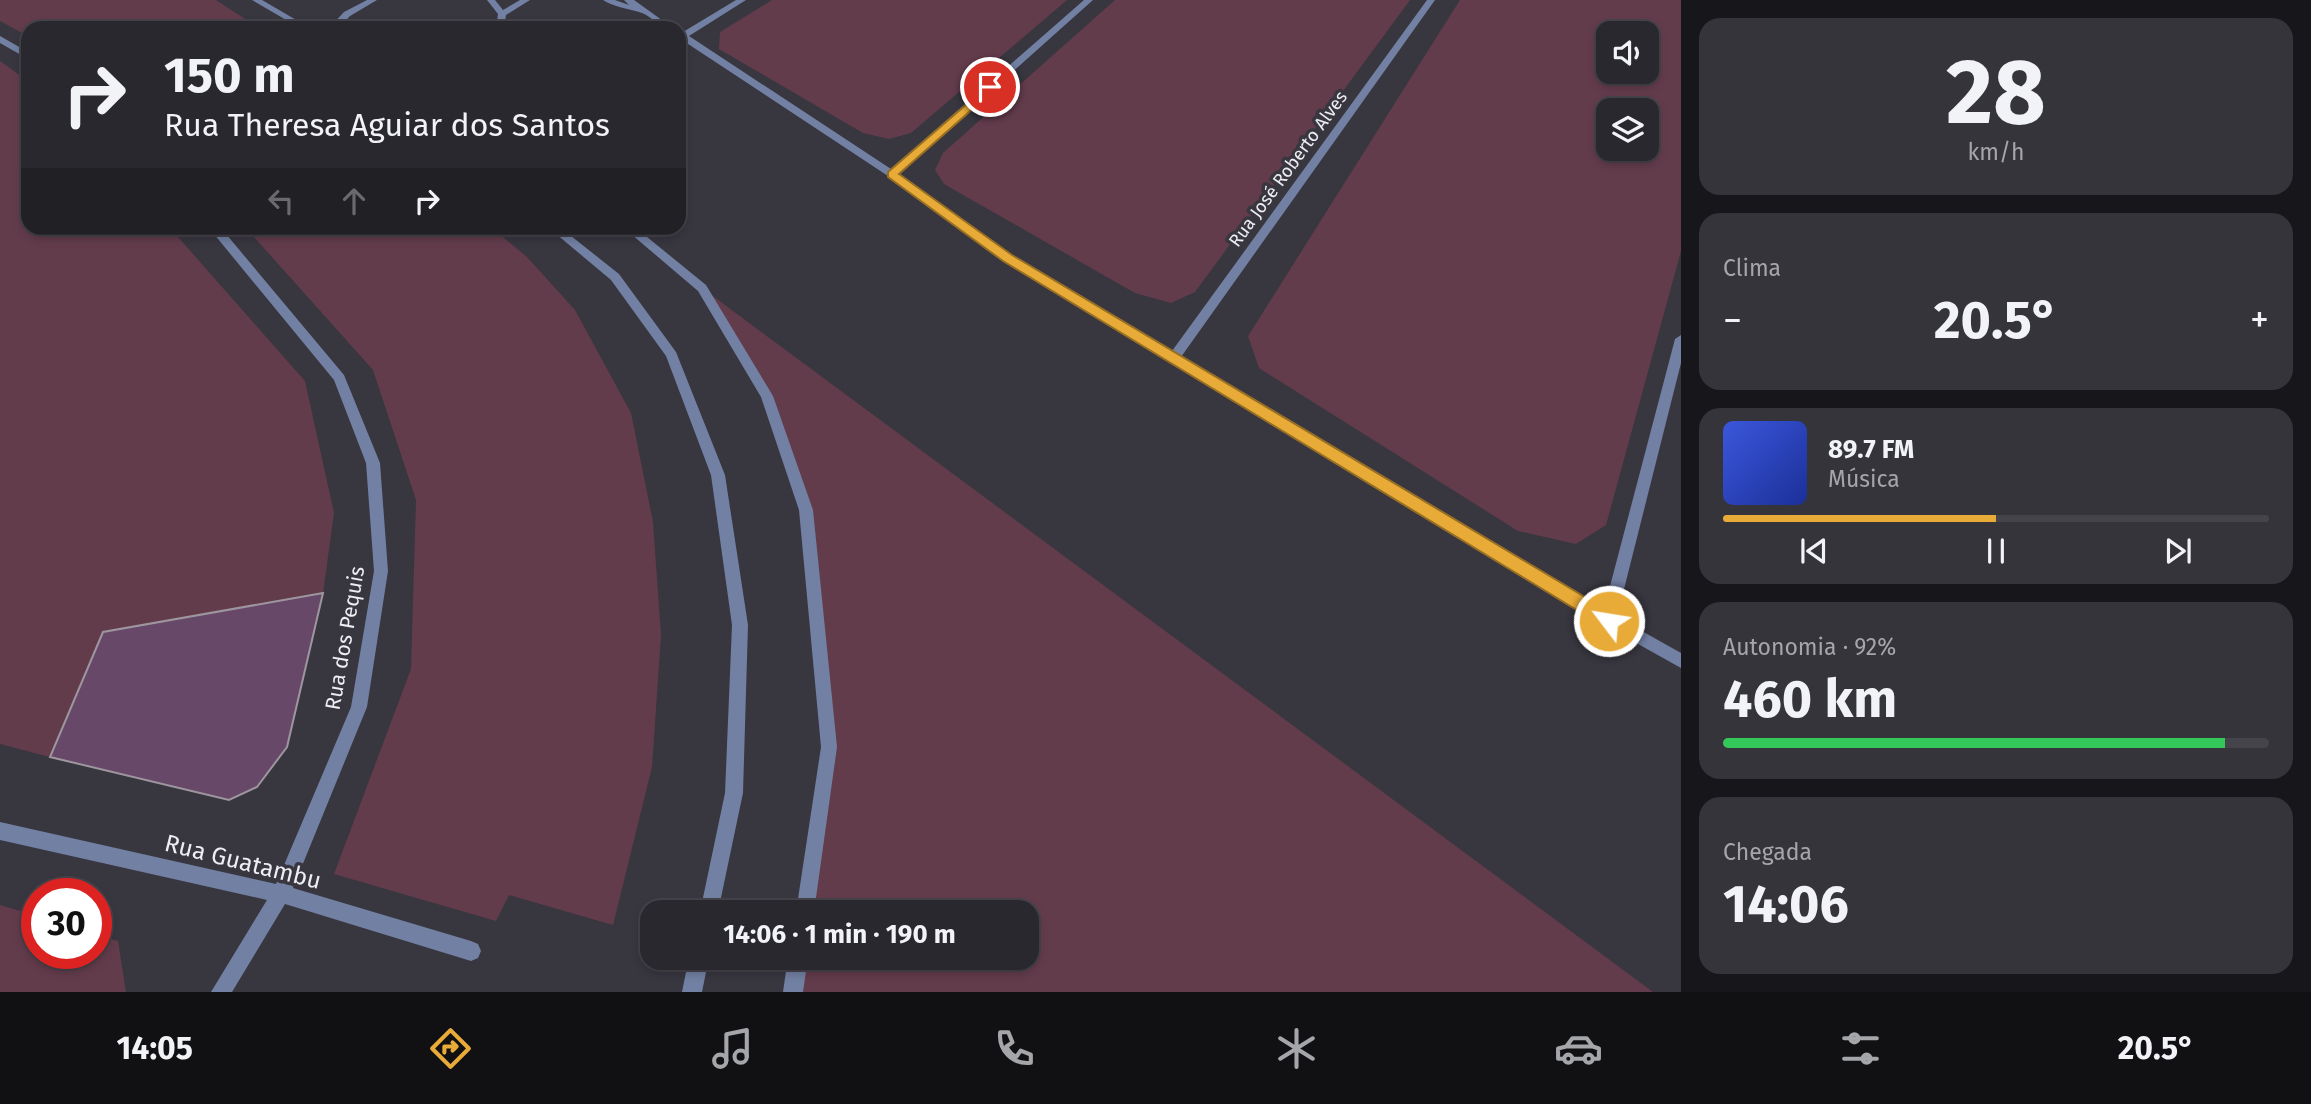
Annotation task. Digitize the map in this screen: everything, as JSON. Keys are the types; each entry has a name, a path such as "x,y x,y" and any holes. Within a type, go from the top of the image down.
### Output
{"street":[{"path":"256,0 294,21"},
{"path":"491,0 502,14 501,21"},
{"path":"502,14 526,0"},
{"path":"607,0 648,15"},
{"path":"628,0 658,21"},
{"path":"686,32 742,0"},
{"path":"892,174 1089,0"},
{"name":"Rua José Roberto Alves","path":"1173,359 1432,0"},
{"path":"340,21 367,1"},
{"path":"686,38 892,174 1007,258 1609,621 1681,661"},
{"path":"0,39 21,52"},
{"name":"Rua dos Pequis","path":"221,235 340,378 373,463 381,571 359,708 281,894 221,992"},
{"path":"564,235 615,277 672,355 718,475 740,625 734,793 712,900"},
{"path":"638,235 702,288 767,396 806,510 829,747 807,900"},
{"path":"1609,621 1681,339"},
{"name":"Rua Guatambu","path":"0,831 281,894 471,951"},
{"path":"692,992 696,970"},
{"path":"793,992 796,970"}],"shaded area":[{"path":"0,0 216,0 248,21 21,21 21,32 0,21"},
{"path":"772,0 1067,0 911,133 889,139 863,133 719,49 720,32"},
{"path":"1115,0 1410,0 1195,292 1171,303 1135,293 944,184 935,170 943,153"},
{"path":"1460,0 1681,0 1681,251 1606,525 1576,544 1518,531 1259,368 1248,336"},
{"path":"0,61 21,76 21,235 176,235 305,381 334,513 323,593 103,632 50,757 0,744"},
{"path":"252,235 500,235 527,257 575,310 631,413 653,522 661,635 652,767 613,925 509,895 496,921 334,874 411,669 416,500 373,370"},
{"path":"702,288 1653,992 793,992 796,970 1039,970 1039,900 807,900 829,747 806,510 767,396"},
{"path":"0,905 21,911 21,969 112,969 112,939 118,941 126,992 0,992"}],"building":[{"path":"323,593 287,747 257,787 229,800 50,757 103,632"}],"route":[{"path":"990,87 892,174 1007,258 1609,621"}]}
